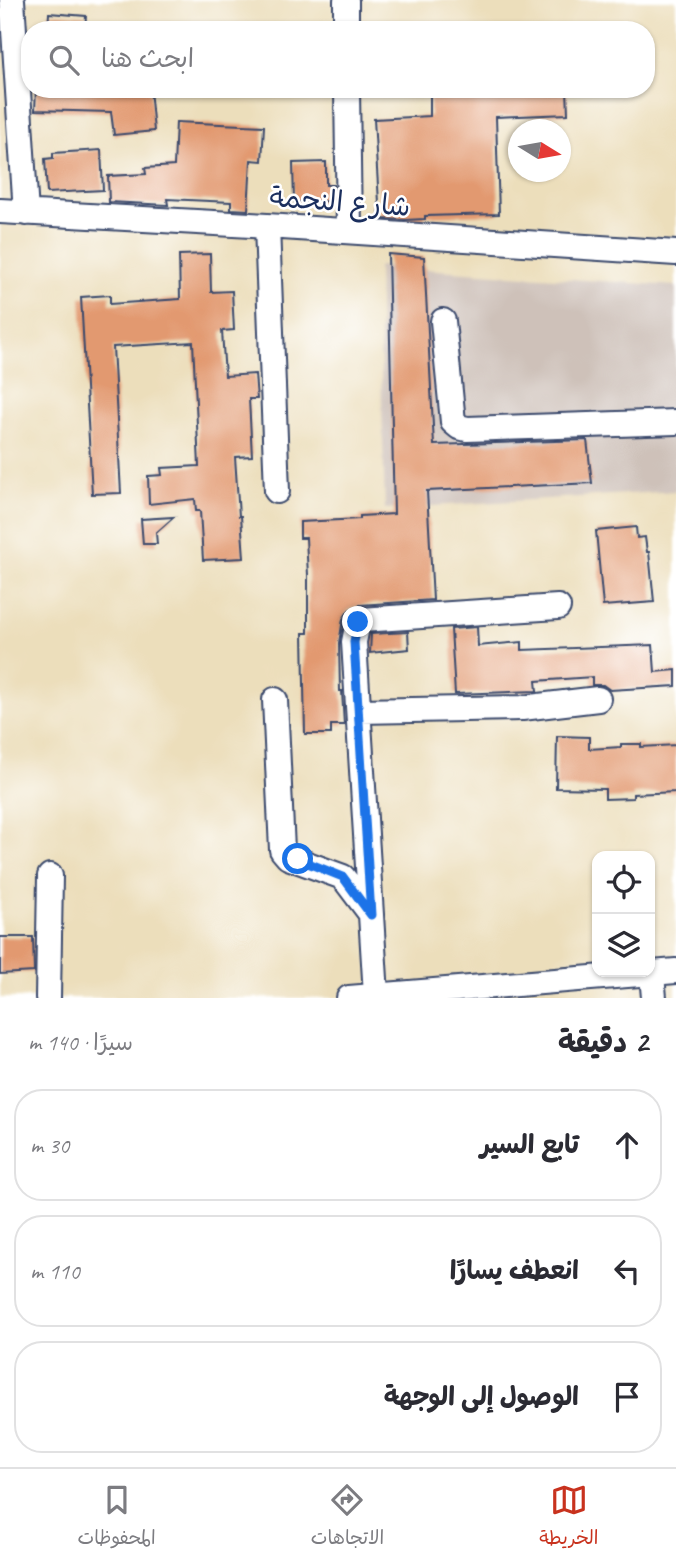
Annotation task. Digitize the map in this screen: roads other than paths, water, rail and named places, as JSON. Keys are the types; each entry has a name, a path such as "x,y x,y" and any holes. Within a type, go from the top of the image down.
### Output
{"street":[{"path":"12,0 26,213"},
{"path":"346,0 346,21"},
{"path":"347,98 349,231"},
{"name":"شارع النجمة","path":"0,211 676,253"},
{"path":"267,226 277,491"},
{"path":"443,321 453,422 459,427 467,429 676,422"},
{"path":"376,995 354,633 358,622 558,607"},
{"path":"359,711 522,708 598,699"},
{"path":"275,700 282,850 288,857 343,877 371,915"},
{"path":"48,998 50,876"},
{"path":"349,998 661,981"}]}
